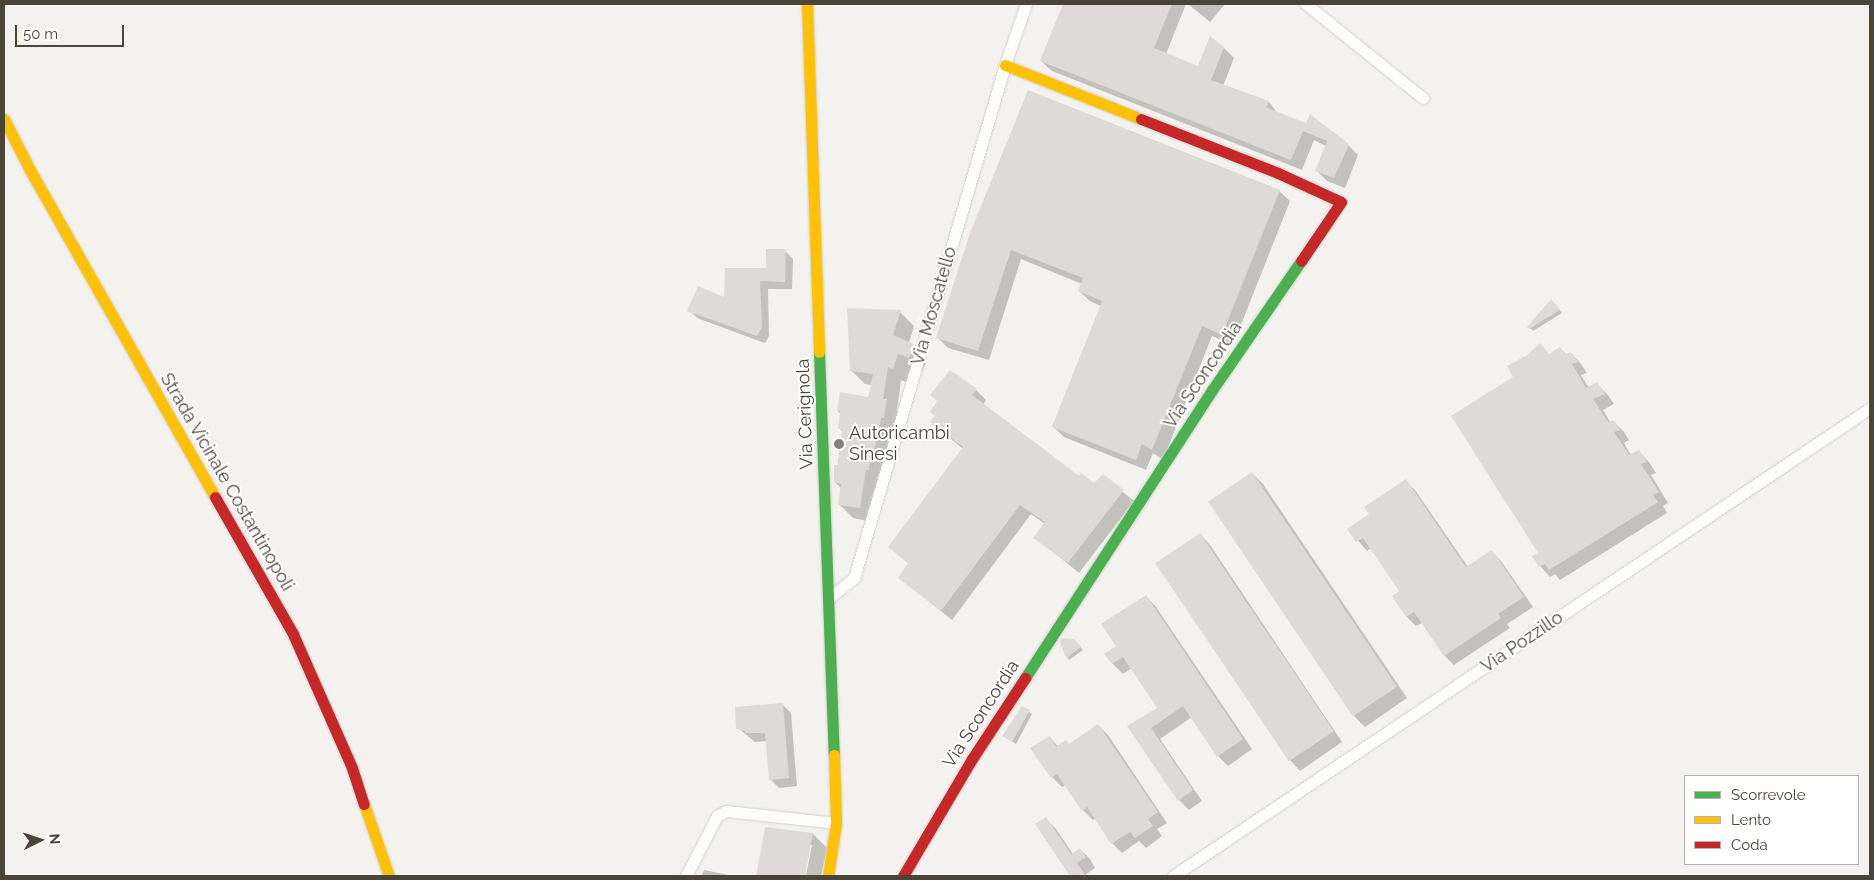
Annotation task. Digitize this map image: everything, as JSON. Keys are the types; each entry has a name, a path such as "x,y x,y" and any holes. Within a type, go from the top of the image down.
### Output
{"street":[{"name":"Via Cerignola","path":"807,4 836,823 828,876"},
{"name":"Via Moscatello","path":"829,598 854,578 1005,65 1026,4"},
{"path":"1306,4 1423,98"},
{"name":"Via Sconcordia","path":"903,876 972,758 1212,390 1341,202 1278,173 1005,65"},
{"name":"Strada Vicinale Costantinopoli","path":"4,119 35,179 293,634 352,768 389,876"},
{"name":"Via Pozzillo","path":"1173,876 1870,408"},
{"path":"686,876 717,816 726,811 836,823"}],"building":[{"path":"1063,4 1172,4 1154,48 1198,66 1210,36 1224,47 1211,80 1269,101 1266,107 1306,123 1310,114 1349,144 1334,178 1315,171 1327,141 1303,131 1291,160 1040,61"},
{"path":"1028,90 1280,190 1222,335 1202,326 1152,450 1142,444 1136,460 1052,427 1102,301 1078,291 1083,278 1011,250 978,351 936,338 970,233"},
{"path":"766,249 786,249 785,282 760,281 762,327 757,336 687,311 698,286 724,297 725,268 766,268"},
{"path":"1551,299 1560,310 1529,329 1527,327"},
{"path":"847,308 901,310 893,335 914,344 909,358 898,354 893,369 888,367 883,399 887,399 884,418 881,418 874,452 871,452 869,470 866,470 860,508 838,505 841,484 834,482 834,465 838,465 842,429 838,429 840,411 837,411 840,392 868,397 873,374 850,371"},
{"path":"1540,343 1549,354 1560,347 1565,354 1571,352 1578,362 1572,364 1586,388 1597,382 1605,394 1593,399 1608,422 1614,420 1620,430 1614,432 1629,455 1639,450 1647,462 1641,464 1659,492 1653,495 1658,502 1549,570 1545,564 1539,567 1532,556 1538,553 1451,416 1513,377 1507,366 1527,355"},
{"path":"950,370 977,389 972,395 1079,476 1081,473 1094,483 1103,474 1124,490 1068,563 1033,538 1045,522 1020,505 941,611 898,578 908,563 888,547 963,447 930,422 935,416 930,412 937,401 930,395"},
{"path":"1252,472 1397,687 1353,716 1208,502"},
{"path":"1406,479 1466,567 1492,550 1524,597 1498,614 1501,618 1444,656 1414,612 1406,617 1392,596 1399,591 1363,538 1356,542 1347,529 1369,514 1364,507"},
{"path":"1200,533 1334,731 1289,761 1155,563"},
{"path":"1146,595 1243,739 1217,757 1183,706 1151,728 1193,790 1178,801 1127,726 1157,708 1123,657 1112,664 1104,654 1116,646 1101,624"},
{"path":"1062,638 1074,639 1081,647 1066,658 1060,642"},
{"path":"783,703 789,778 769,780 765,733 745,733 745,731 736,729 735,707"},
{"path":"1022,706 1030,710 1012,742 1002,736"},
{"path":"1098,724 1158,812 1148,819 1153,826 1135,838 1130,832 1111,844 1087,807 1082,811 1057,774 1051,778 1030,748 1050,736 1056,746 1066,740 1069,744"},
{"path":"1046,817 1071,854 1080,848 1086,857 1077,863 1086,876 1070,876 1035,824"},
{"path":"765,827 813,833 805,876 756,876"}],"traffic: fast":[{"path":"1025,678 1212,390 1301,261"},
{"path":"819,352 834,755"}],"traffic: slow":[{"path":"807,4 819,352"},
{"path":"1005,65 1141,119"},
{"path":"4,119 30,170 215,497"},
{"path":"828,876 836,823 834,755"},
{"path":"364,804 389,876"}],"traffic: jam":[{"path":"1141,119 1278,173 1341,202 1301,261"},
{"path":"215,497 293,634 352,768 364,804"},
{"path":"903,876 972,759 1025,678"}],"place":[{"name":"Autoricambi Sinesi","path":"839,444"}]}
